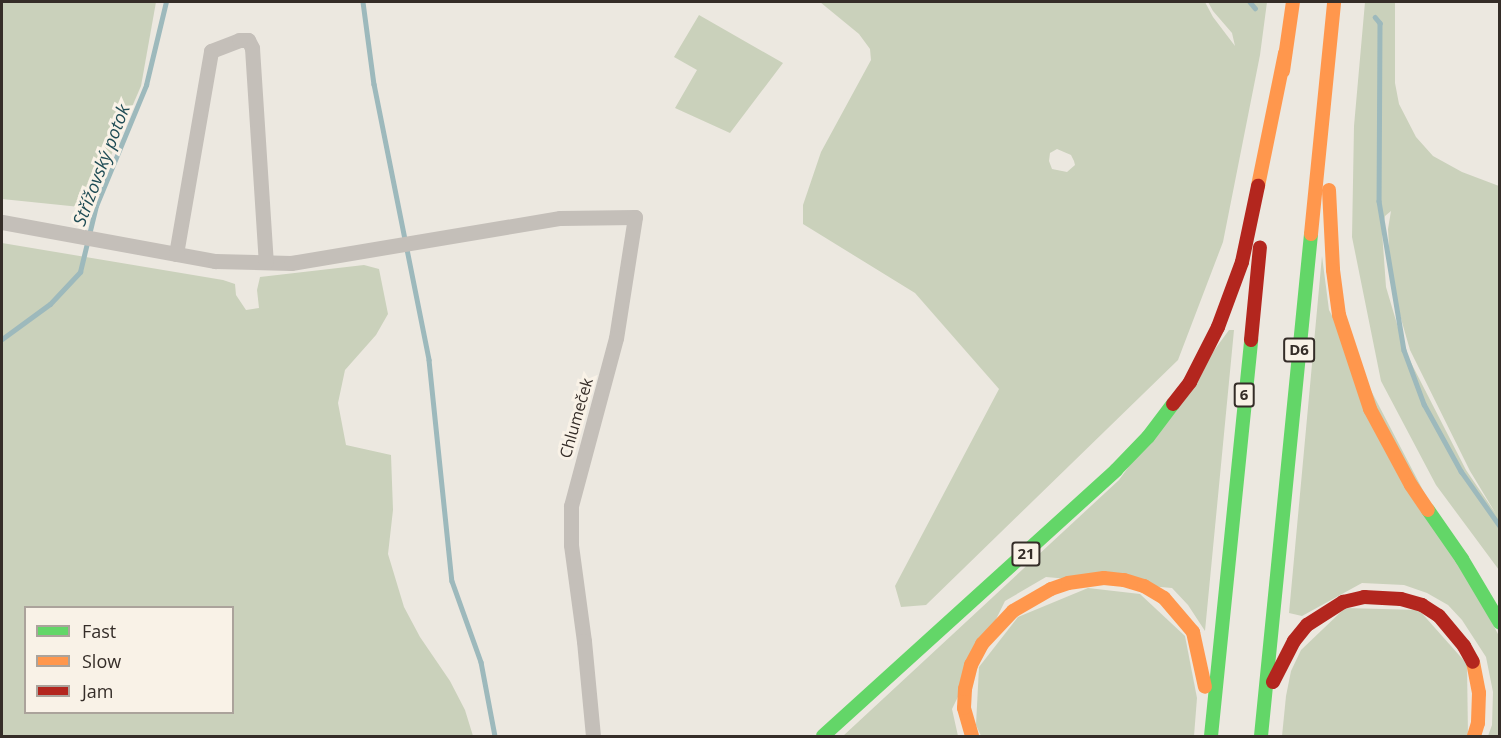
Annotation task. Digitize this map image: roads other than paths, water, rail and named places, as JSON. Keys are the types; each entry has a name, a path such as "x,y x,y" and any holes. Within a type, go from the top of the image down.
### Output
{"highway":[{"name":"6","path":"1209,736 1256,273 1293,2"},
{"name":"D6","path":"1265,698 1334,2"},
{"name":"21","path":"823,736 1116,470 1148,437 1190,382 1218,327 1242,262 1285,54"},
{"path":"1324,108 1334,270 1340,315 1353,361 1370,408 1389,448 1462,559 1500,622"},
{"path":"1462,559 1500,605"},
{"name":"6","path":"972,736 964,708 965,689 971,664 995,628 1013,610 1051,589 1104,578 1144,586 1164,598 1193,633 1204,674 1209,736"},
{"path":"1261,736 1265,698 1294,641 1307,625 1343,602 1364,597 1401,599 1422,605 1439,616 1464,646 1473,662 1479,693 1478,723 1474,736"}],"street":[{"path":"2,222 176,254 215,261 266,262 252,48 248,40 238,40 211,51 176,254"},
{"name":"Chlumeček","path":"266,262 291,262 527,222 560,218 634,217 616,338 571,506 571,545 593,736"}],"waterway":[{"name":"Střížovský potok","path":"2,339 50,304 80,272 96,206 146,85 166,2"},
{"path":"363,2 374,84 429,360 452,581 481,662 495,736"},
{"path":"1250,2 1255,8"},
{"path":"1375,17 1380,23 1379,201 1404,350 1424,404 1461,471 1500,526"}]}
